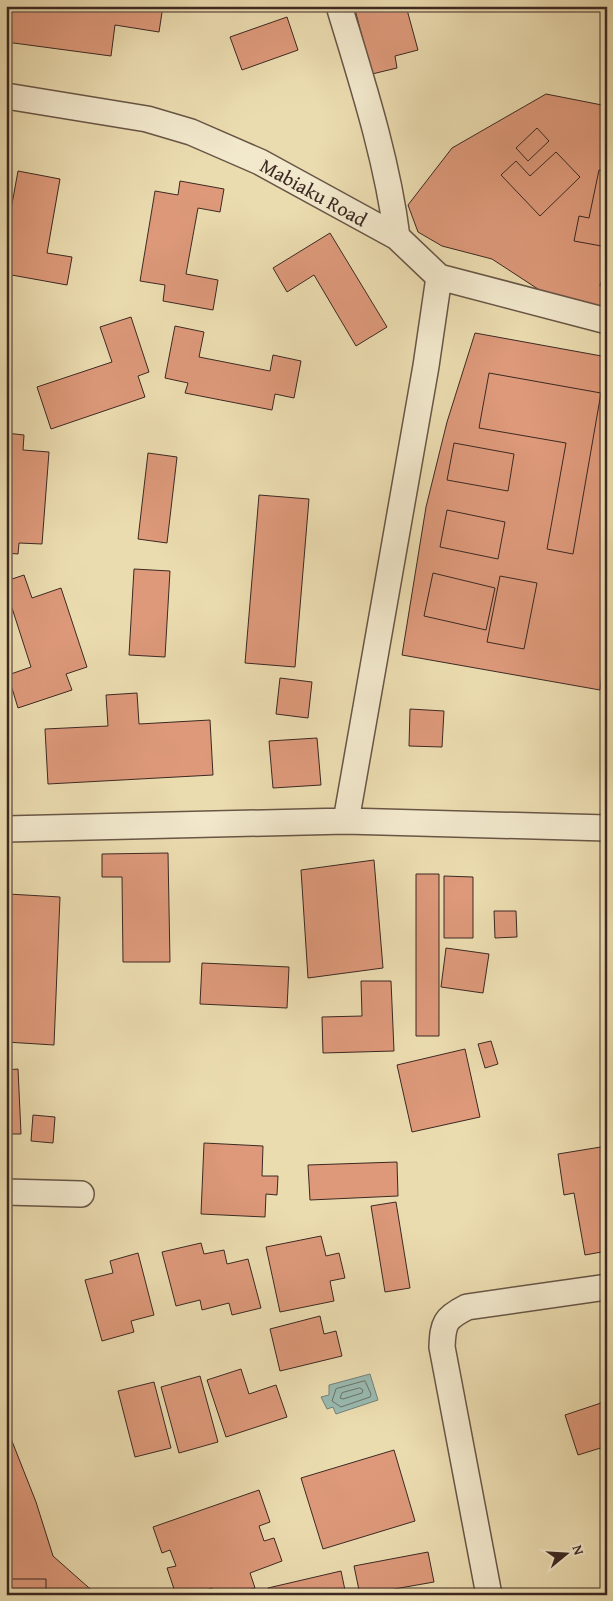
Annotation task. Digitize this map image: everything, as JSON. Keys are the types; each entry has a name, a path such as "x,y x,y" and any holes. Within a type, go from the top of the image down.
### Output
{"street":[{"path":"339,6 366,94 391,193 396,237"},
{"name":"Mabiaku Road","path":"6,96 147,118 190,132 260,162 396,237 439,278 607,321"},
{"path":"346,821 426,366 439,278"},
{"path":"6,829 346,821 607,828"},
{"path":"6,1192 82,1194"},
{"path":"488,1595 442,1347 442,1328 451,1315 467,1307 607,1287"}],"water":[{"path":"370,1374 378,1400 336,1414 333,1407 327,1409 321,1397 329,1395 329,1385"}],"building":[{"path":"6,6 163,6 159,32 115,25 111,56 6,42"},
{"path":"354,6 406,6 418,50 395,56 397,68 372,74"},
{"path":"287,17 298,50 242,70 230,37"},
{"path":"546,94 607,106 607,310 544,293 492,259 442,246 418,232 408,205 452,148"},
{"path":"537,128 549,141 528,161 516,148"},
{"path":"556,152 580,177 540,216 501,175 516,161 530,176"},
{"path":"599,170 607,171 607,247 574,241 579,216 589,218"},
{"path":"18,171 60,179 47,253 72,257 67,285 6,274 6,237"},
{"path":"180,181 224,189 220,212 198,208 186,274 218,280 213,310 163,301 165,285 140,281 155,191 178,195"},
{"path":"330,233 387,327 356,346 314,275 287,292 273,268"},
{"path":"607,260 607,288 600,286"},
{"path":"131,317 149,372 138,376 145,397 51,429 37,387 112,362 100,327"},
{"path":"175,326 204,332 199,357 270,371 273,355 301,361 294,398 275,394 272,410 185,393 188,383 165,378"},
{"path":"475,333 607,357 607,630 600,690 402,655 426,507 447,422"},
{"path":"489,373 601,393 573,554 547,549 566,443 479,428"},
{"path":"6,433 24,435 23,450 49,452 42,544 19,543 18,554 6,553"},
{"path":"454,443 514,454 508,491 447,480"},
{"path":"148,453 177,457 167,543 138,539"},
{"path":"259,495 309,499 295,667 245,663"},
{"path":"447,510 505,522 498,559 440,547"},
{"path":"134,569 170,571 165,657 129,655"},
{"path":"433,573 495,588 486,630 424,616"},
{"path":"24,575 32,598 61,588 87,667 66,674 72,690 18,708 8,675 31,667 12,608 6,609 6,581"},
{"path":"500,576 537,583 524,649 487,642"},
{"path":"280,678 312,682 308,718 276,714"},
{"path":"137,693 139,724 210,720 213,775 48,784 45,729 108,726 106,695"},
{"path":"410,709 444,711 442,747 409,746"},
{"path":"317,738 321,785 273,788 269,741"},
{"path":"168,853 170,962 123,962 122,877 102,877 102,854"},
{"path":"374,860 383,968 308,978 301,870"},
{"path":"416,874 439,874 439,1036 416,1036"},
{"path":"444,876 473,877 473,938 444,938"},
{"path":"8,894 60,897 54,1045 6,1042"},
{"path":"494,911 516,911 517,937 495,938"},
{"path":"446,948 489,954 483,993 441,987"},
{"path":"202,963 289,967 287,1008 200,1004"},
{"path":"361,981 391,981 394,1051 323,1053 322,1017 362,1016"},
{"path":"491,1041 498,1064 485,1068 478,1044"},
{"path":"465,1049 480,1117 412,1132 397,1065"},
{"path":"18,1069 21,1134 6,1134 6,1070"},
{"path":"33,1115 55,1117 53,1143 31,1141"},
{"path":"204,1143 263,1146 262,1176 278,1176 277,1195 266,1194 265,1217 201,1214"},
{"path":"607,1146 607,1251 585,1255 574,1193 564,1195 558,1154"},
{"path":"397,1162 398,1196 310,1200 308,1165"},
{"path":"396,1202 410,1288 385,1292 371,1206"},
{"path":"321,1236 326,1256 339,1253 345,1278 330,1281 334,1301 280,1312 266,1247"},
{"path":"201,1243 204,1254 224,1250 227,1264 248,1259 261,1308 232,1315 229,1303 202,1310 200,1300 176,1306 162,1252"},
{"path":"138,1253 154,1315 131,1321 134,1332 102,1341 85,1280 113,1273 110,1261"},
{"path":"320,1316 324,1334 336,1331 342,1356 280,1371 270,1329"},
{"path":"241,1369 249,1394 276,1385 287,1417 226,1437 207,1380"},
{"path":"200,1376 218,1442 179,1453 161,1387"},
{"path":"154,1382 171,1448 135,1457 118,1391"},
{"path":"607,1401 607,1446 578,1455 565,1415"},
{"path":"6,1426 36,1502 53,1556 97,1595 6,1595"},
{"path":"394,1450 415,1521 323,1549 301,1478"},
{"path":"259,1490 270,1522 259,1526 264,1541 274,1538 282,1561 250,1573 255,1588 236,1595 214,1595 212,1588 192,1595 176,1595 167,1568 176,1566 170,1550 162,1553 153,1527"},
{"path":"428,1552 434,1582 360,1595 354,1566"},
{"path":"341,1571 346,1595 270,1595 268,1588"},
{"path":"11,1579 46,1579 46,1595 12,1595"}]}
